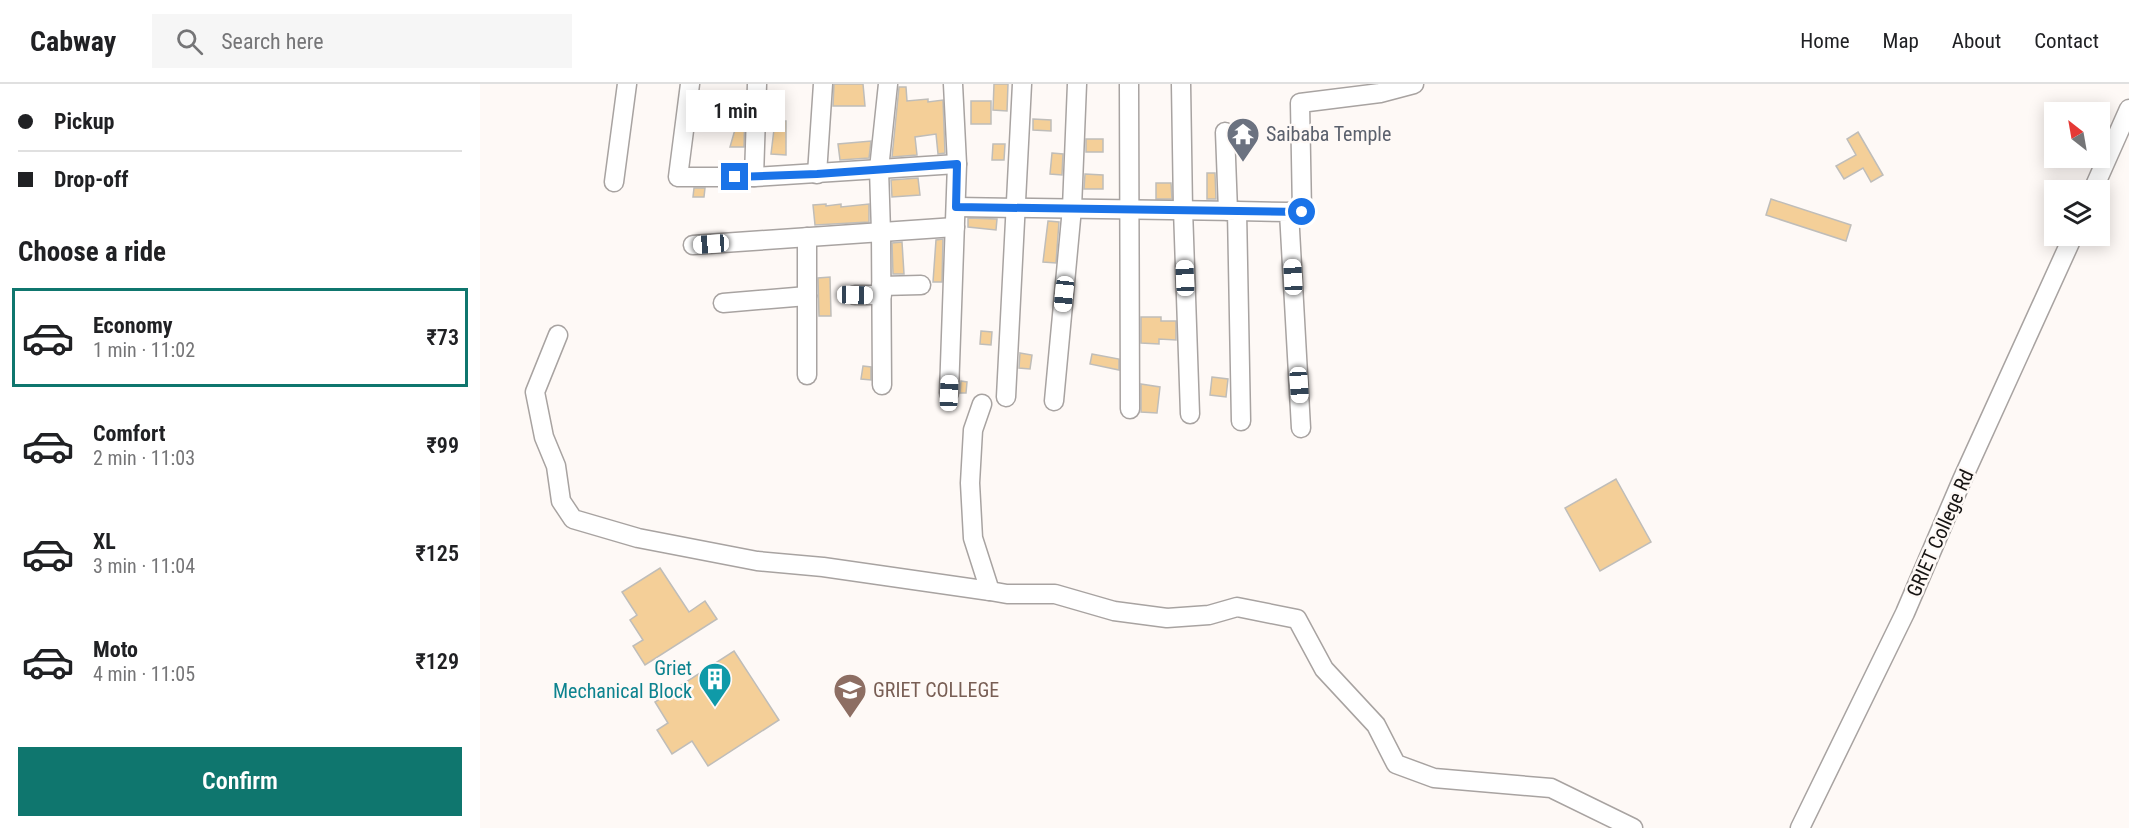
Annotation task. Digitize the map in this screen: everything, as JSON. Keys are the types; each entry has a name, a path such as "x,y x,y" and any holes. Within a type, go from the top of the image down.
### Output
{"street":[{"path":"614,182 627,84"},
{"path":"690,84 678,177 754,177 957,164"},
{"path":"754,177 757,84"},
{"path":"817,174 823,84"},
{"path":"882,385 879,169 888,84"},
{"path":"949,393 957,164 953,84"},
{"path":"1006,397 1022,84"},
{"path":"1054,401 1072,208 1077,84"},
{"path":"1129,84 1130,409"},
{"path":"1181,84 1190,414"},
{"path":"956,207 1302,212 1300,103 1380,93 1414,84"},
{"path":"2097,180 2129,109"},
{"path":"1225,132 1232,211 1241,421"},
{"path":"1289,212 1301,428"},
{"path":"693,245 955,227"},
{"path":"807,237 807,375"},
{"name":"GRIET College Rd","path":"1800,828 1905,613 1962,480 2068,246"},
{"path":"855,295 921,285"},
{"path":"723,303 807,296"},
{"path":"558,335 535,392 544,437 556,466 561,501 573,519 638,538 757,561 824,567 1007,594 1055,594 1114,611 1167,618 1209,615 1237,607 1297,619 1324,669 1376,725 1396,764 1434,778 1551,788 1633,828"},
{"path":"982,404 973,430 970,483 973,538 990,591"}],"building":[{"path":"834,84 863,84 865,106 833,106"},
{"path":"994,84 1008,84 1007,111 993,110"},
{"path":"899,87 906,87 907,101 943,100 945,153 938,154 936,134 915,137 917,155 892,157"},
{"path":"971,101 991,101 991,124 971,124"},
{"path":"725,105 745,107 744,147 730,147 738,119 726,119"},
{"path":"1033,119 1051,120 1051,131 1033,130"},
{"path":"775,121 786,121 786,155 771,154"},
{"path":"1858,132 1883,175 1871,182 1863,168 1844,179 1836,166 1856,155 1847,139"},
{"path":"1086,139 1103,139 1103,152 1086,152"},
{"path":"871,141 869,158 840,160 838,144"},
{"path":"993,144 1005,144 1004,160 992,160"},
{"path":"1052,153 1063,154 1062,175 1050,174"},
{"path":"1207,173 1215,173 1216,199 1207,199"},
{"path":"1085,174 1103,175 1103,189 1084,189"},
{"path":"918,178 920,195 892,197 891,180"},
{"path":"1156,183 1171,183 1172,199 1156,199"},
{"path":"694,188 705,188 704,197 693,197"},
{"path":"1771,199 1851,225 1846,241 1766,215"},
{"path":"826,204 826,206 841,204 841,207 869,204 869,222 815,225 813,205"},
{"path":"968,218 997,219 996,230 968,227"},
{"path":"1048,221 1059,222 1056,263 1043,262"},
{"path":"943,239 942,282 933,282 936,240"},
{"path":"902,242 904,274 893,274 892,243"},
{"path":"830,277 831,316 819,316 818,278"},
{"path":"1141,317 1161,317 1161,321 1176,321 1176,340 1159,339 1159,344 1141,343"},
{"path":"981,331 992,332 991,345 980,344"},
{"path":"1020,353 1032,355 1030,369 1019,368"},
{"path":"1092,354 1119,359 1119,370 1090,364"},
{"path":"863,366 871,367 871,380 861,379"},
{"path":"1212,377 1228,379 1226,397 1210,395"},
{"path":"961,381 967,382 966,393 960,393"},
{"path":"1141,384 1160,387 1157,413 1141,412"},
{"path":"1616,479 1651,542 1600,571 1565,508"},
{"path":"660,568 689,612 705,601 717,619 645,665 633,646 643,640 630,620 637,615 622,592"},
{"name":"Griet Mechanical Block","path":"734,651 779,720 708,766 692,741 672,754 657,730 668,723 655,702"}],"place":[{"name":"Saibaba Temple","path":"1243,163"},
{"name":"Griet Mechanical Block","path":"715,708"},
{"name":"GRIET COLLEGE","path":"850,719"}],"route":[{"path":"735,177 957,164 956,207 1302,212"}]}
